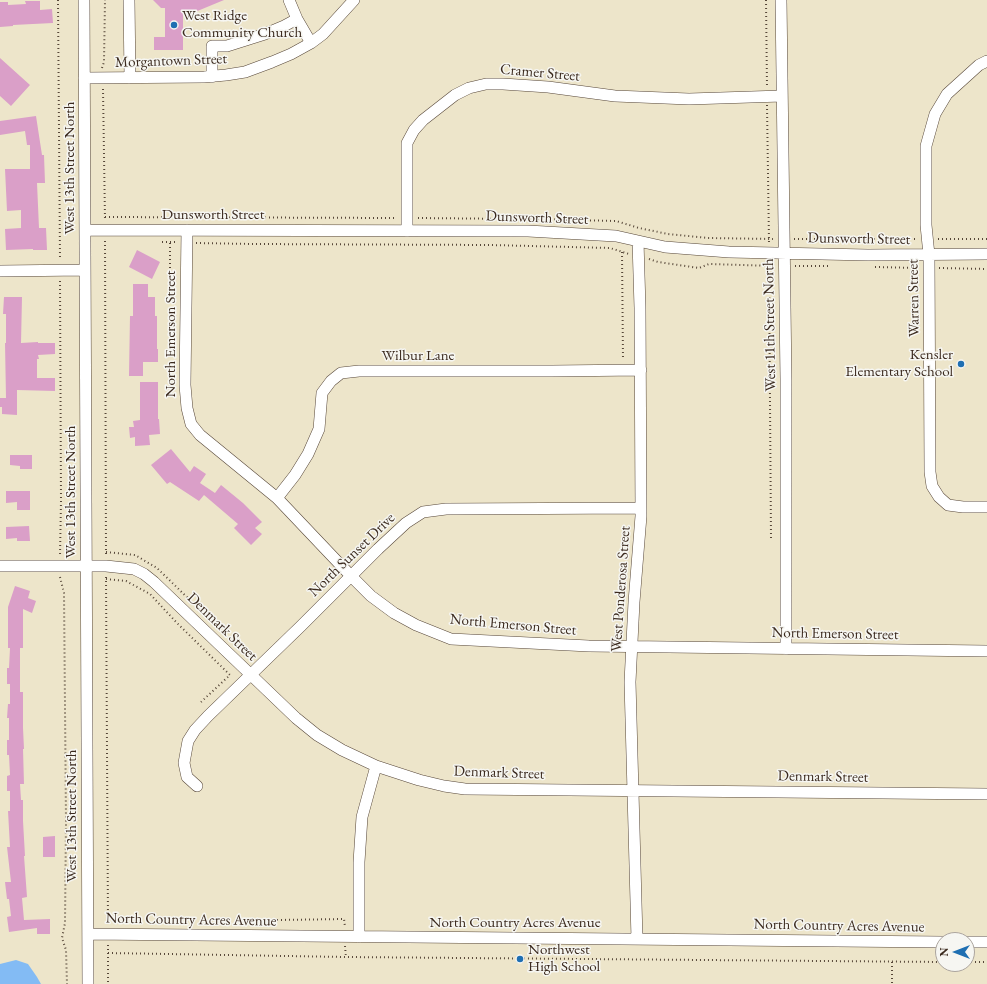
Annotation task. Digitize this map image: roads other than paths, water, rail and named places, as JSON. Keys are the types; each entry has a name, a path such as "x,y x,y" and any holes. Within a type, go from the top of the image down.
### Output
{"street":[{"name":"West 13th Street North","path":"84,0 88,984"},
{"path":"129,0 130,78"},
{"path":"289,0 297,19 311,43"},
{"name":"Morgantown Street","path":"84,78 212,77 245,72 291,54 311,43 323,34 354,0"},
{"name":"West 11th Street North","path":"781,0 786,380 786,649"},
{"path":"212,77 212,46 227,46 258,37 297,19"},
{"name":"Warren Street","path":"987,61 979,65 947,94 935,114 926,146 926,225 929,254 930,472 932,486 939,497 948,505 963,507 987,507"},
{"name":"Cramer Street","path":"407,231 407,143 414,130 423,120 455,95 470,88 486,84 503,84 548,87 615,96 689,99 782,96"},
{"name":"Dunsworth Street","path":"85,230 528,231 616,236 665,247 729,252 987,254"},
{"name":"North Emerson Street","path":"187,230 185,385 187,408 191,424 200,435 277,498 371,596 394,613 416,625 451,639 589,646 987,651"},
{"name":"West Ponderosa Street","path":"637,939 630,682 634,602 641,516 641,370 638,241"},
{"path":"0,271 85,270"},
{"name":"Wilbur Lane","path":"277,498 295,475 308,454 319,429 322,393 331,381 341,373 359,371 641,370"},
{"name":"North Sunset Drive","path":"197,786 187,777 184,763 188,741 195,730 378,549 406,523 423,512 446,509 641,508"},
{"name":"Denmark Street","path":"0,566 106,566 134,569 144,574 296,718 317,735 342,750 376,766 418,780 465,789 987,794"},
{"path":"359,937 359,862 362,817 376,766"},
{"name":"North Country Acres Avenue","path":"88,934 935,942"},
{"path":"975,942 987,942"}],"water":[{"path":"16,960 28,964 41,984 0,984 0,964"}],"place":[{"name":"West Ridge Community Church","path":"174,25"},
{"name":"Kensler Elementary School","path":"961,364"},
{"name":"Northwest High School","path":"520,959"}]}
